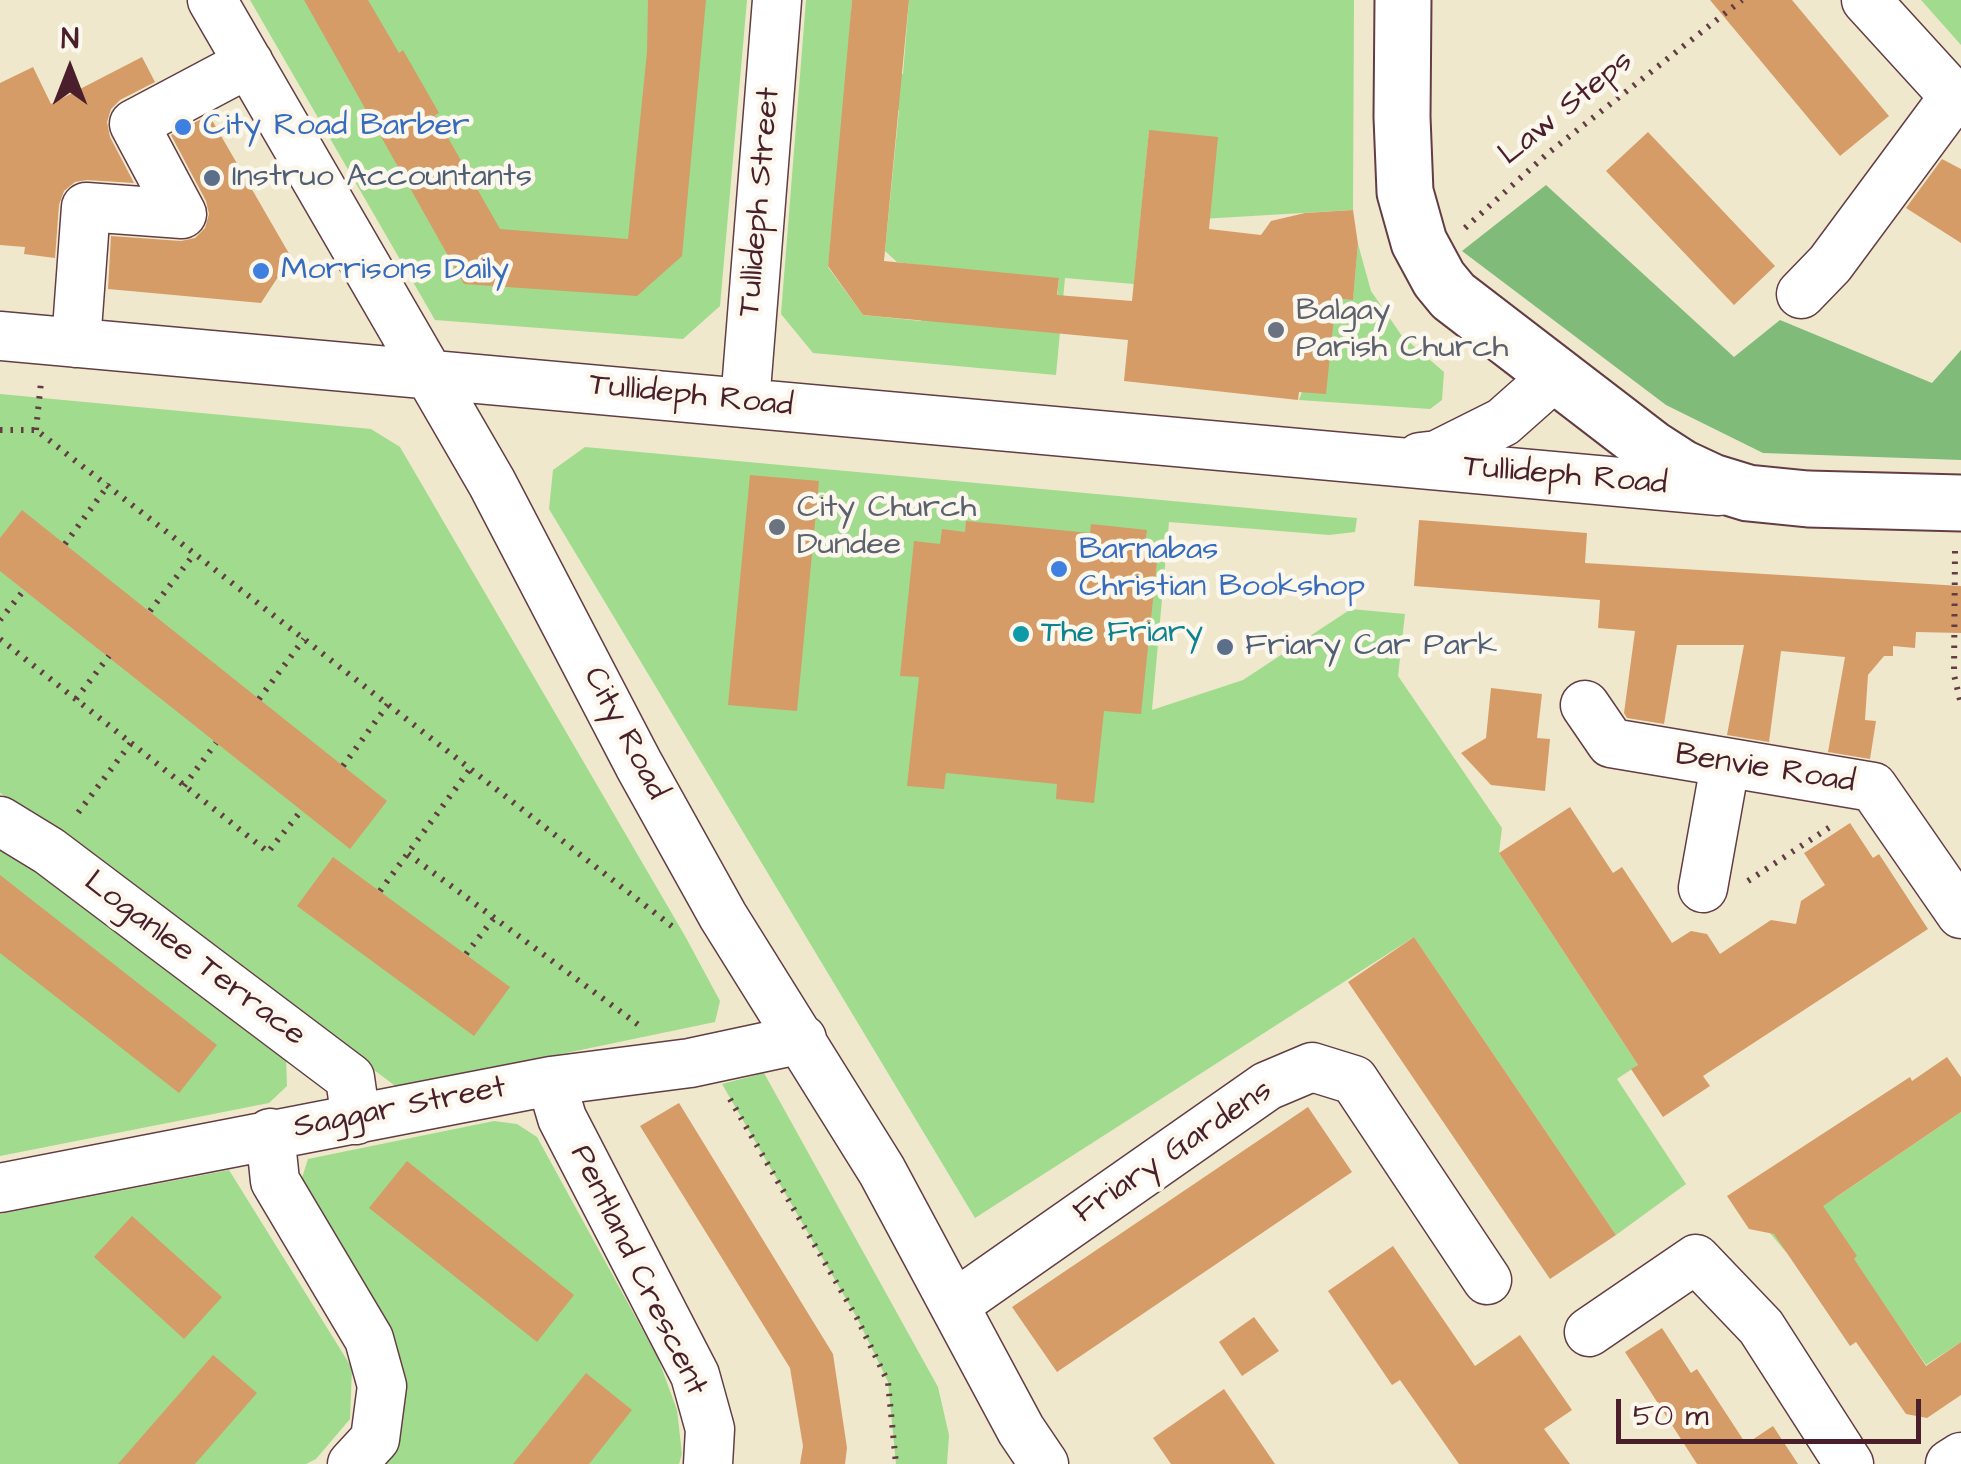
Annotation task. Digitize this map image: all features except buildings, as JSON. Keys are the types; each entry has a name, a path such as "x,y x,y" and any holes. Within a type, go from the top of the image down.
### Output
{"main road":[{"path":"1403,0 1402,164 1410,219 1428,261 1453,296 1682,468 1748,493 1958,503"}],"street":[{"name":"City Road","path":"212,0 492,483 639,765 723,916 882,1172 954,1305 1026,1453"},
{"name":"Tullideph Street","path":"745,403 777,0"},
{"path":"1801,294 1830,264 1957,101 1866,0"},
{"path":"76,343 86,206 182,214 134,124 249,63"},
{"name":"Tullideph Road","path":"0,336 1748,493"},
{"name":"Tullideph Road","path":"1382,461 1438,455 1472,441 1504,422 1556,375"},
{"name":"Benvie Road","path":"1585,705 1611,744 1873,787 1961,914"},
{"path":"1703,888 1725,764"},
{"name":"Loganlee Terrace","path":"0,821 49,851 350,1078 356,1120"},
{"name":"Saggar Street","path":"0,1188 551,1081 690,1063 802,1040"},
{"name":"Friary Gardens","path":"954,1305 1267,1086 1312,1067 1354,1080 1487,1280"},
{"name":"Pentland Crescent","path":"551,1081 562,1118 695,1375 710,1429 708,1464"},
{"path":"270,1133 275,1181 368,1339 382,1386 374,1439 352,1464"},
{"path":"1589,1332 1696,1259 1761,1327 1848,1464"},
{"path":"1950,1464 1961,1457"}],"path":[{"name":"Law Steps","path":"1428,261 1547,154 1742,0"},
{"path":"2,432 36,430 685,936 723,916"},
{"path":"64,544 109,484"},
{"path":"1958,503 1954,676 1961,704"},
{"path":"150,612 195,553"},
{"path":"0,620 24,590"},
{"path":"0,639 268,852 302,811"},
{"path":"258,699 304,639"},
{"path":"76,698 109,656"},
{"path":"343,766 389,703"},
{"path":"49,851 131,743"},
{"path":"184,786 216,744"},
{"path":"380,891 470,769"},
{"path":"1703,888 1728,893 1863,806 1873,787"},
{"path":"408,854 722,1084 857,1318 888,1382 896,1464"},
{"path":"466,954 494,918"}],"green space":[{"path":"250,0 747,0 720,306 683,339 435,320"},
{"path":"806,0 852,0 847,70 903,74 909,0 1354,0 1353,210 1201,219 1217,138 1149,131 1134,284 1065,278 1056,375 813,353 781,314","holes":["844,105 899,110 885,251 897,262 927,266 921,321 863,315 828,267","1059,278 1054,330 951,321"]},
{"path":"1921,0 1961,0 1961,45"},
{"path":"1546,185 1734,357 1780,320 1932,383 1961,350 1961,460 1763,453 1666,405 1462,251"},
{"path":"1358,244 1371,291 1402,336 1444,372 1442,400 1430,409 1299,400 1336,298 1353,299"},
{"path":"0,394 371,429 400,447 685,936 720,1001 715,1022 398,1088 62,835 0,793"},
{"path":"585,447 1357,518 1355,532 1329,535 1169,522 1152,710 1243,680 1351,609 1405,614 1398,676 1502,828 1499,853 1638,1065 1617,1079 1686,1184 1616,1235 1414,937 975,1218 549,509 553,470"},
{"path":"0,845 39,868 286,1056 287,1086 269,1103 0,1156"},
{"path":"764,1073 938,1387 949,1435 947,1464 896,1464 888,1382 857,1318 722,1084"},
{"path":"1961,1112 1961,1342 1926,1365 1853,1259 1857,1256 1786,1252 1770,1233 1826,1196 1835,1198"},
{"path":"494,1121 517,1124 537,1137 658,1358 677,1410 682,1454 679,1464 375,1464 388,1439 298,1190 308,1159"},
{"path":"229,1170 352,1368 350,1419 316,1459 306,1464 0,1464 0,1214"}],"place":[{"name":"City Road Barber","path":"183,127"},
{"name":"Instruo Accountants","path":"212,178"},
{"name":"Morrisons Daily","path":"261,271"},
{"name":"Balgay Parish Church","path":"1276,330"},
{"name":"City Church Dundee","path":"777,527"},
{"name":"Barnabas Christian Bookshop","path":"1059,569"},
{"name":"The Friary","path":"1021,634"},
{"name":"Friary Car Park","path":"1225,647"}]}
